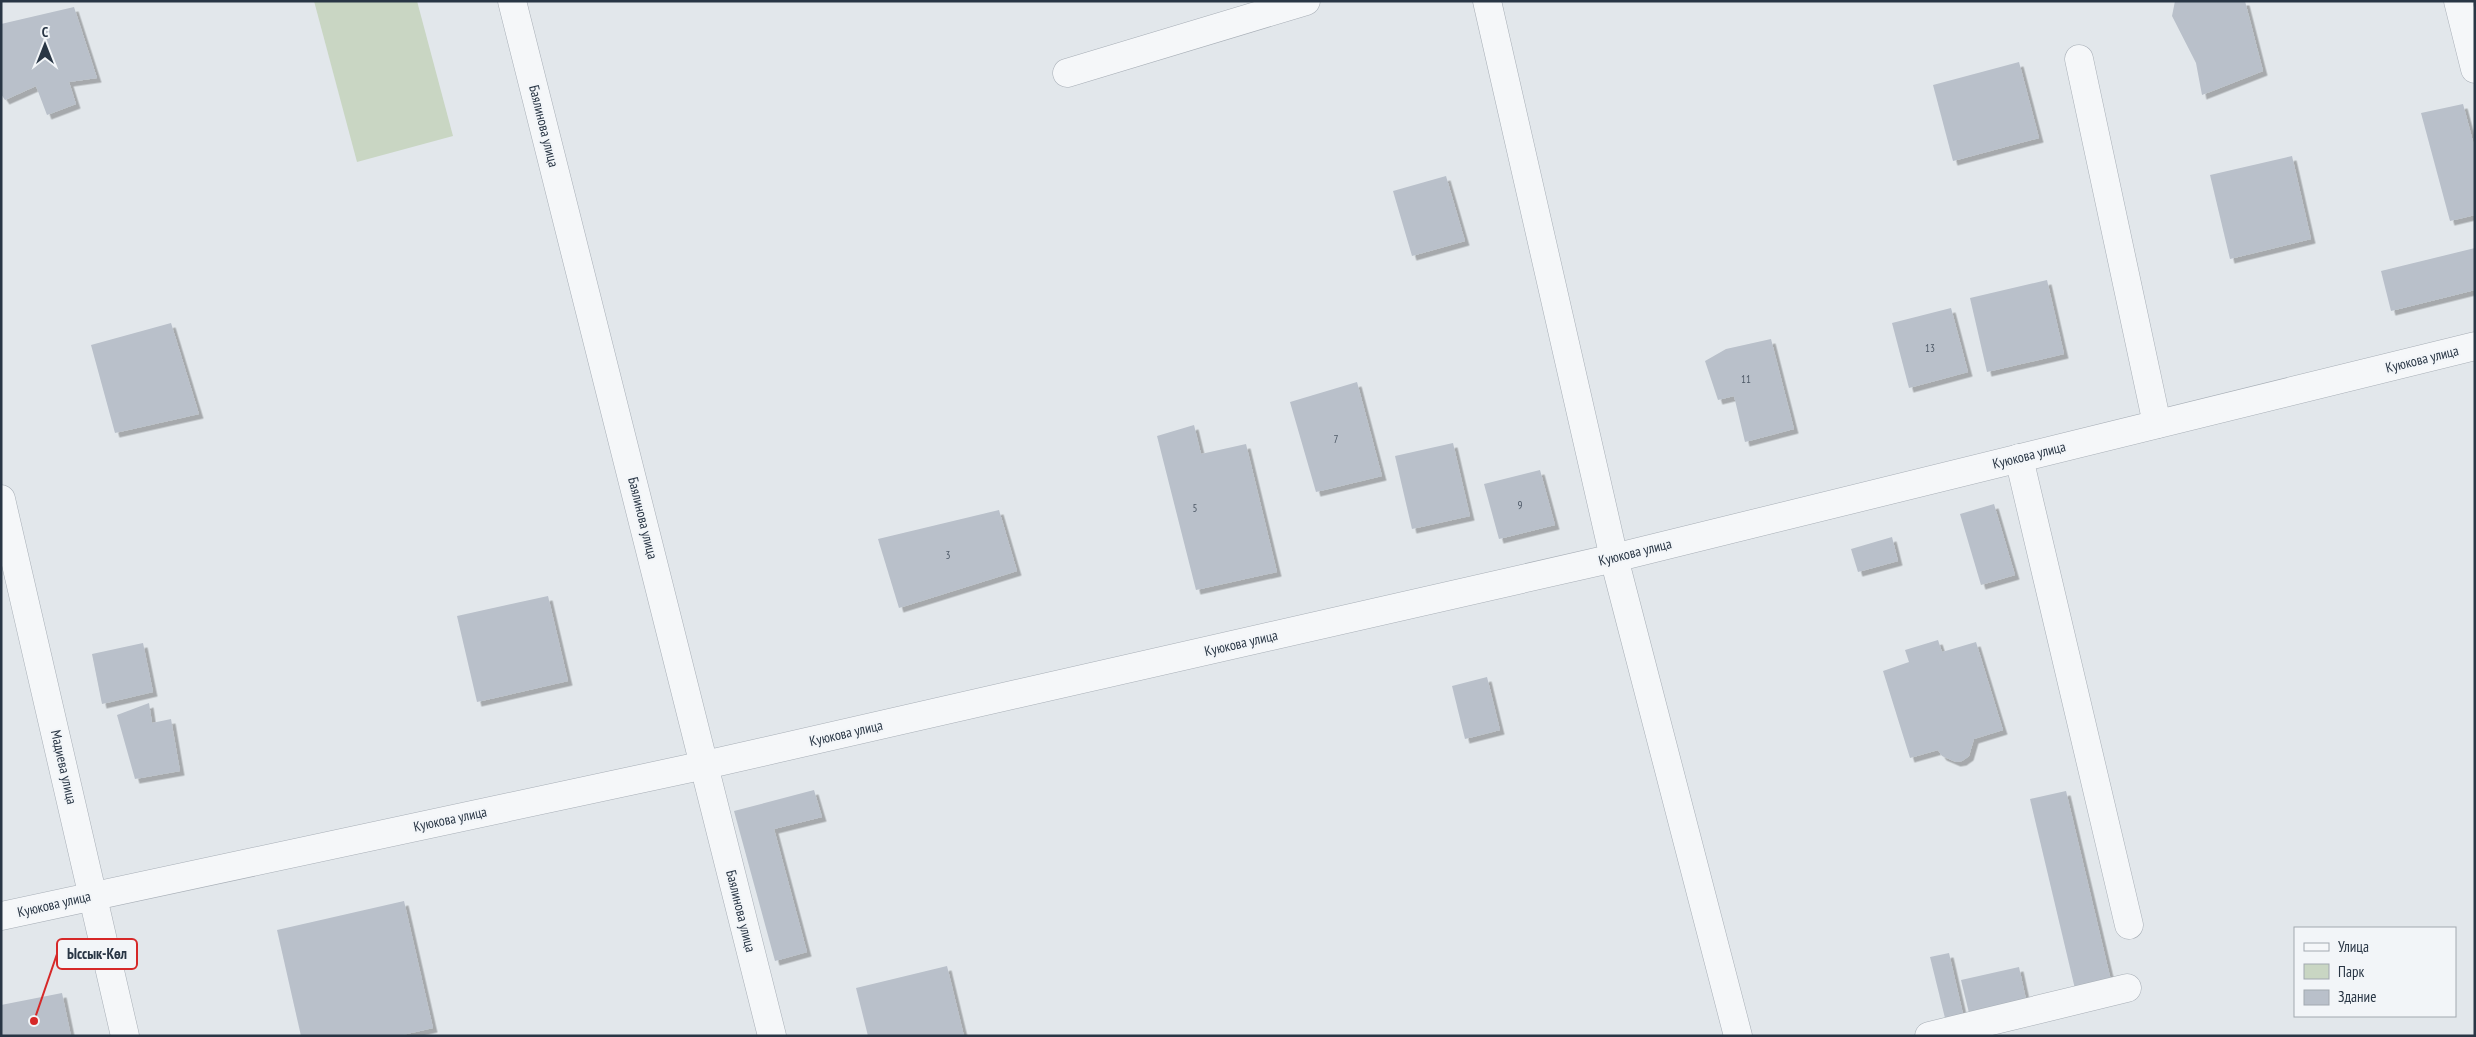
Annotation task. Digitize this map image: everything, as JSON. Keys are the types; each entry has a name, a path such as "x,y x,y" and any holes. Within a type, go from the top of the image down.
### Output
{"street":[{"name":"Баялинова улица","path":"512,1 772,1036"},
{"path":"1067,73 1306,1"},
{"path":"1487,1 1614,558 1738,1036"},
{"path":"2458,1 2475,69"},
{"path":"2079,59 2157,424"},
{"name":"Куюкова улица","path":"1,916 704,765 1614,558 2475,346"},
{"path":"2019,458 2129,925"},
{"name":"Мадиева улица","path":"1,499 94,895 125,1036"},
{"path":"1929,1036 2127,988"}],"green space":[{"path":"314,1 417,1 453,136 357,162"}],"building":[{"path":"2175,1 2245,1 2263,71 2202,95 2196,63 2172,16"},
{"path":"74,7 97,78 69,82 76,104 47,115 36,86 5,100 1,94 1,24"},
{"path":"2019,62 2039,138 1953,161 1933,85"},
{"path":"2463,104 2475,149 2475,215 2450,221 2421,113"},
{"path":"2292,156 2311,239 2230,259 2210,175"},
{"path":"1446,176 1465,241 1412,256 1393,191"},
{"path":"2475,248 2475,290 2391,311 2381,271"},
{"path":"2047,280 2064,354 1987,372 1970,298"},
{"path":"1951,308 1968,372 1909,388 1892,323"},
{"path":"171,323 199,414 115,433 91,345"},
{"path":"1771,339 1794,429 1745,442 1734,396 1718,400 1705,361 1726,349"},
{"path":"1357,382 1382,476 1316,492 1290,402"},
{"path":"1194,425 1201,454 1246,444 1277,572 1196,590 1157,436"},
{"path":"1453,443 1470,516 1412,529 1395,456"},
{"path":"1540,470 1555,525 1499,539 1484,484"},
{"path":"1994,504 2015,575 1981,585 1960,514"},
{"path":"999,510 1017,571 899,608 878,539"},
{"path":"1892,537 1898,561 1858,572 1851,549"},
{"path":"548,596 568,681 477,702 457,616"},
{"path":"1938,640 1942,652 1976,642 2003,730 1974,739 1969,756 1962,761 1956,762 1942,756 1938,750 1910,758 1883,671 1909,662 1905,650"},
{"path":"143,643 153,692 102,704 92,654"},
{"path":"1487,677 1500,730 1465,739 1452,686"},
{"path":"149,703 152,723 171,719 180,771 135,779 117,715"},
{"path":"814,790 822,817 774,829 807,952 775,961 734,811"},
{"path":"2066,791 2112,985 2076,993 2030,799"},
{"path":"404,901 433,1028 398,1036 301,1036 277,930"},
{"path":"1949,953 1963,1014 1945,1018 1930,957"},
{"path":"947,966 964,1036 868,1036 856,988"},
{"path":"2019,967 2027,1004 1970,1017 1961,980"},
{"path":"62,993 71,1036 1,1036 1,1005"}],"place":[{"name":"Ыссык-Көл","path":"34,1021"}]}
